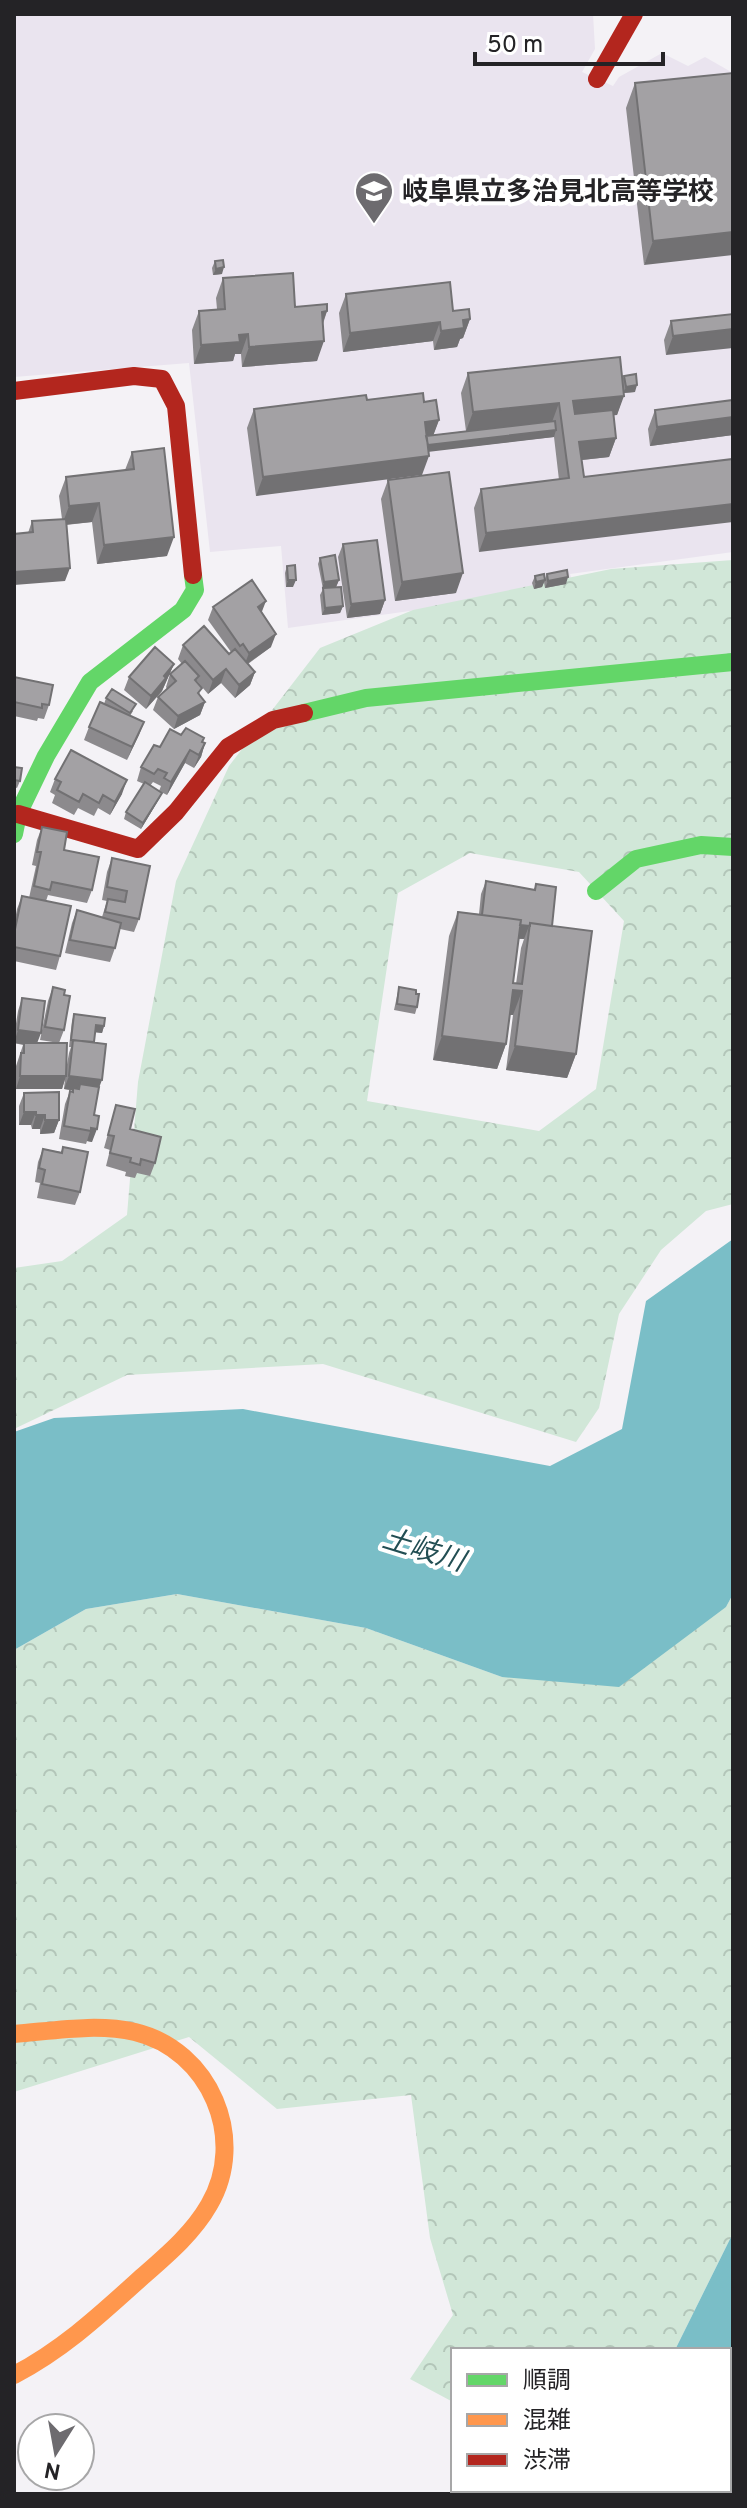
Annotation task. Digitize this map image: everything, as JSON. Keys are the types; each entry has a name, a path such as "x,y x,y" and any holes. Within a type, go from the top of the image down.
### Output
{"street":[{"path":"597,79 634,14"},
{"path":"14,391 134,376 162,379 176,406 195,590 183,610 90,682 46,756 18,814 14,834"},
{"path":"18,814 138,849 176,812 228,747 273,720 366,698 733,662"},
{"path":"596,891 636,859 701,845 733,847"},
{"path":"14,2034 111,2029 137,2032 163,2045 196,2068 216,2099 224,2119 225,2142 223,2172 210,2204 185,2236 71,2343 14,2375"}],"shaded area":[{"name":"岐阜県立多治見北高等学校","path":"14,14 593,14 595,49 582,72 613,86 619,77 662,53 688,66 705,57 733,73 733,552 570,574 574,588 288,628 281,546 210,552 189,363 14,377"}],"green space":[{"path":"733,560 733,1204 706,1211 661,1250 619,1314 599,1408 576,1442 323,1364 127,1375 14,1429 14,1268 62,1261 127,1215 138,1082 176,881 229,766 320,648 413,610 611,569","holes":["470,853 579,872 624,921 596,1089 539,1131 367,1101 398,893"]},
{"path":"177,1594 366,1628 502,1677 726,1607 733,1594 733,2233 676,2348 451,2348 451,2401 410,2379 453,2315 430,2238 411,2095 277,2109 189,2037 14,2092 14,1650 86,1609"}],"water":[{"name":"土岐川","path":"733,1239 733,1594 726,1607 619,1687 502,1677 366,1628 177,1594 86,1609 14,1650 14,1432 54,1418 243,1409 550,1466 622,1429 646,1301"},
{"path":"733,2233 733,2494 488,2494 731,2492 731,2348 676,2348"}],"building":[{"path":"733,73 733,232 653,241 635,83"},
{"path":"223,260 224,267 216,269 215,261"},
{"path":"293,273 295,307 327,304 327,311 322,312 324,341 249,347 248,334 239,335 240,342 201,345 199,311 225,309 223,278"},
{"path":"450,282 453,311 469,309 470,319 463,320 464,328 441,331 440,322 350,333 346,294"},
{"path":"733,314 733,329 673,336 671,321"},
{"path":"620,357 624,396 573,401 575,414 613,410 616,438 579,442 584,477 733,459 733,504 486,533 481,489 569,478 559,403 473,412 468,373"},
{"path":"636,374 637,385 626,387 624,376"},
{"path":"423,393 424,402 436,400 439,420 425,422 429,456 263,477 254,409 366,395 367,400"},
{"path":"733,400 733,417 657,427 655,410"},
{"path":"555,421 556,430 428,445 426,436"},
{"path":"164,448 174,537 104,545 99,503 69,506 66,477 134,469 132,452"},
{"path":"449,472 463,573 402,582 388,480"},
{"path":"66,519 70,568 14,572 14,534 33,532 32,521"},
{"path":"377,540 385,600 351,604 343,544"},
{"path":"335,555 339,580 324,582 320,558"},
{"path":"295,565 296,580 288,580 287,566"},
{"path":"567,570 568,577 548,581 547,574"},
{"path":"544,574 545,580 536,582 535,576"},
{"path":"252,580 266,601 258,607 276,634 249,653 243,644 240,646 213,607"},
{"path":"341,587 343,606 325,608 323,588"},
{"path":"204,626 229,654 235,649 255,672 239,685 226,669 213,680 183,645"},
{"path":"155,647 174,664 151,696 129,677"},
{"path":"185,661 199,676 195,680 202,688 198,693 205,702 178,716 158,697 176,681 170,674"},
{"path":"14,677 53,685 49,705 42,704 42,708 14,702"},
{"path":"112,689 136,704 130,713 106,698"},
{"path":"100,702 144,722 132,747 89,727"},
{"path":"186,728 204,738 202,742 205,743 199,755 190,750 171,782 164,778 167,773 158,769 154,774 141,767 154,745 160,747 170,729 181,735"},
{"path":"71,750 127,780 115,802 103,795 99,803 83,794 79,802 57,790 61,782 55,779"},
{"path":"14,767 22,768 20,781 14,780"},
{"path":"145,782 162,793 143,823 126,812"},
{"path":"42,827 67,832 64,850 99,857 92,890 52,882 50,890 34,886"},
{"path":"112,858 150,866 139,919 105,912 108,899 125,902 127,891 107,887"},
{"path":"486,881 535,890 536,884 556,887 552,926 520,925 521,920 482,915"},
{"path":"22,896 71,906 60,956 14,947"},
{"path":"77,910 121,923 115,948 70,940"},
{"path":"458,912 521,920 513,983 522,984 530,923 592,931 576,1054 515,1046 522,991 513,990 506,1044 442,1036"},
{"path":"53,987 65,990 64,995 70,996 64,1030 45,1027"},
{"path":"399,987 416,990 419,994 417,1007 397,1004"},
{"path":"22,998 45,1001 41,1033 18,1030"},
{"path":"74,1014 105,1018 104,1026 96,1025 94,1042 71,1040"},
{"path":"73,1040 106,1044 102,1080 69,1076"},
{"path":"24,1043 67,1043 66,1076 20,1076"},
{"path":"80,1084 99,1087 94,1115 99,1116 97,1129 91,1128 91,1131 64,1126 70,1091 79,1089"},
{"path":"59,1092 59,1120 45,1120 45,1115 24,1112 24,1093"},
{"path":"116,1105 135,1109 130,1129 161,1137 155,1163 141,1159 140,1165 130,1162 131,1158 110,1153 114,1136 108,1135"},
{"path":"63,1147 88,1152 80,1192 42,1184 45,1170 39,1168 43,1149 62,1153"}],"traffic: fast":[{"path":"14,834 18,814 46,756 90,682 183,610 195,590 193,575"},
{"path":"304,713 366,698 733,662"},
{"path":"596,891 636,859 701,845 733,847"}],"traffic: slow":[{"path":"14,2034 105,2028 135,2032 161,2042 184,2057 202,2077 215,2100 222,2126 224,2153 220,2179 209,2205 179,2243 82,2330 14,2375"}],"traffic: jam":[{"path":"597,79 634,14"},
{"path":"14,391 134,376 162,379 176,406 193,575"},
{"path":"18,814 138,849 176,812 228,747 273,720 304,713"}],"place":[{"name":"岐阜県立多治見北高等学校","path":"374,225"}]}
